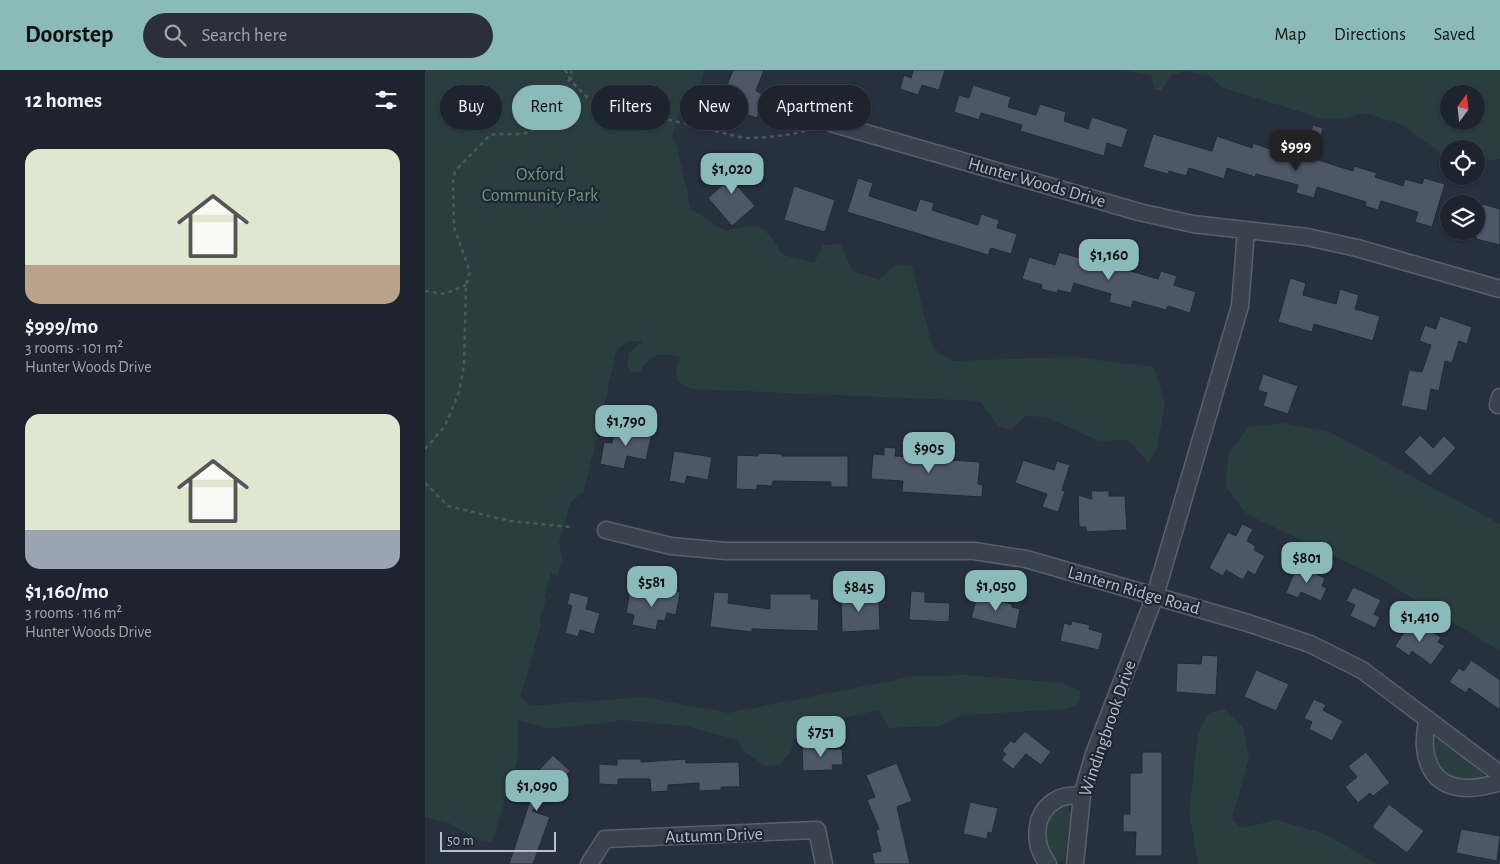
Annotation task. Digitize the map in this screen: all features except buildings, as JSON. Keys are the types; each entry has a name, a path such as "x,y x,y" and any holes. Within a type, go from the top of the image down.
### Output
{"street":[{"name":"Hunter Woods Drive","path":"855,130 1139,212 1193,224 1307,237 1357,248 1500,289"},
{"path":"1155,596 1240,306 1246,231"},
{"name":"Lantern Ridge Road","path":"606,530 671,546 726,551 974,551 1026,560 1248,623 1310,644 1362,670 1500,774"},
{"name":"Windingbrook Drive","path":"1075,864 1082,795 1094,754 1155,596"},
{"path":"1427,720 1425,746 1429,767 1443,782 1461,790 1483,788 1500,782"},
{"path":"1048,864 1039,852 1036,837 1039,822 1048,806 1060,798 1082,795"},
{"name":"Autumn Drive","path":"589,864 605,839 817,830 825,864"}],"path":[{"path":"565,70 569,78 591,101 744,138 765,138 810,130"},
{"path":"425,449 445,426 459,392 464,365 466,285 470,272 459,246 452,212 451,195 455,171 491,135 525,132 547,121 562,100 572,70"},
{"path":"425,291 445,294 466,285"},
{"path":"425,484 448,506 510,521 571,528"}],"green space":[{"name":"Oxford Community Park","path":"425,70 704,70 700,85 680,85 680,109 672,138 675,140 691,209 725,231 754,226 760,228 771,237 783,255 814,263 823,245 840,244 853,271 879,280 896,264 912,266 931,343 940,354 954,361 1073,357 1154,367 1165,404 1156,452 1148,462 1128,440 1099,441 1045,417 1026,416 1011,430 998,426 980,401 691,389 677,381 676,370 680,357 661,355 652,357 640,372 631,372 627,366 629,353 643,341 630,341 617,349 584,492 570,503 559,543 562,559 558,575 551,573 544,597 546,598 539,623 541,624 521,695 529,706 642,697 728,713 916,676 966,675 1061,683 1081,691 1079,703 1067,709 962,715 940,726 889,728 879,710 799,728 791,751 781,764 765,766 746,753 737,740 686,726 623,720 551,729 518,720 517,761 492,842 479,840 449,823 425,817"},
{"path":"1123,70 1500,70 1500,159 1485,161 1485,140 1440,140 1440,152 1403,125 1365,113 1341,119 1320,118 1221,87 1208,75 1186,71 1171,75 1161,91 1154,89 1151,75"},
{"path":"1283,423 1330,432 1500,524 1500,651 1381,579 1247,514 1226,487 1228,455 1248,427"},
{"path":"1224,709 1243,727 1249,758 1232,819 1241,828 1276,820 1322,833 1378,864 1198,864 1189,812 1198,733 1209,713"},
{"path":"1439,741 1444,742 1481,769 1483,776 1481,780 1462,781 1443,774 1439,770 1434,757 1433,744"},
{"path":"1061,805 1067,806 1070,813 1066,856 1063,861 1057,861 1052,858 1046,849 1043,831 1047,819"}]}
